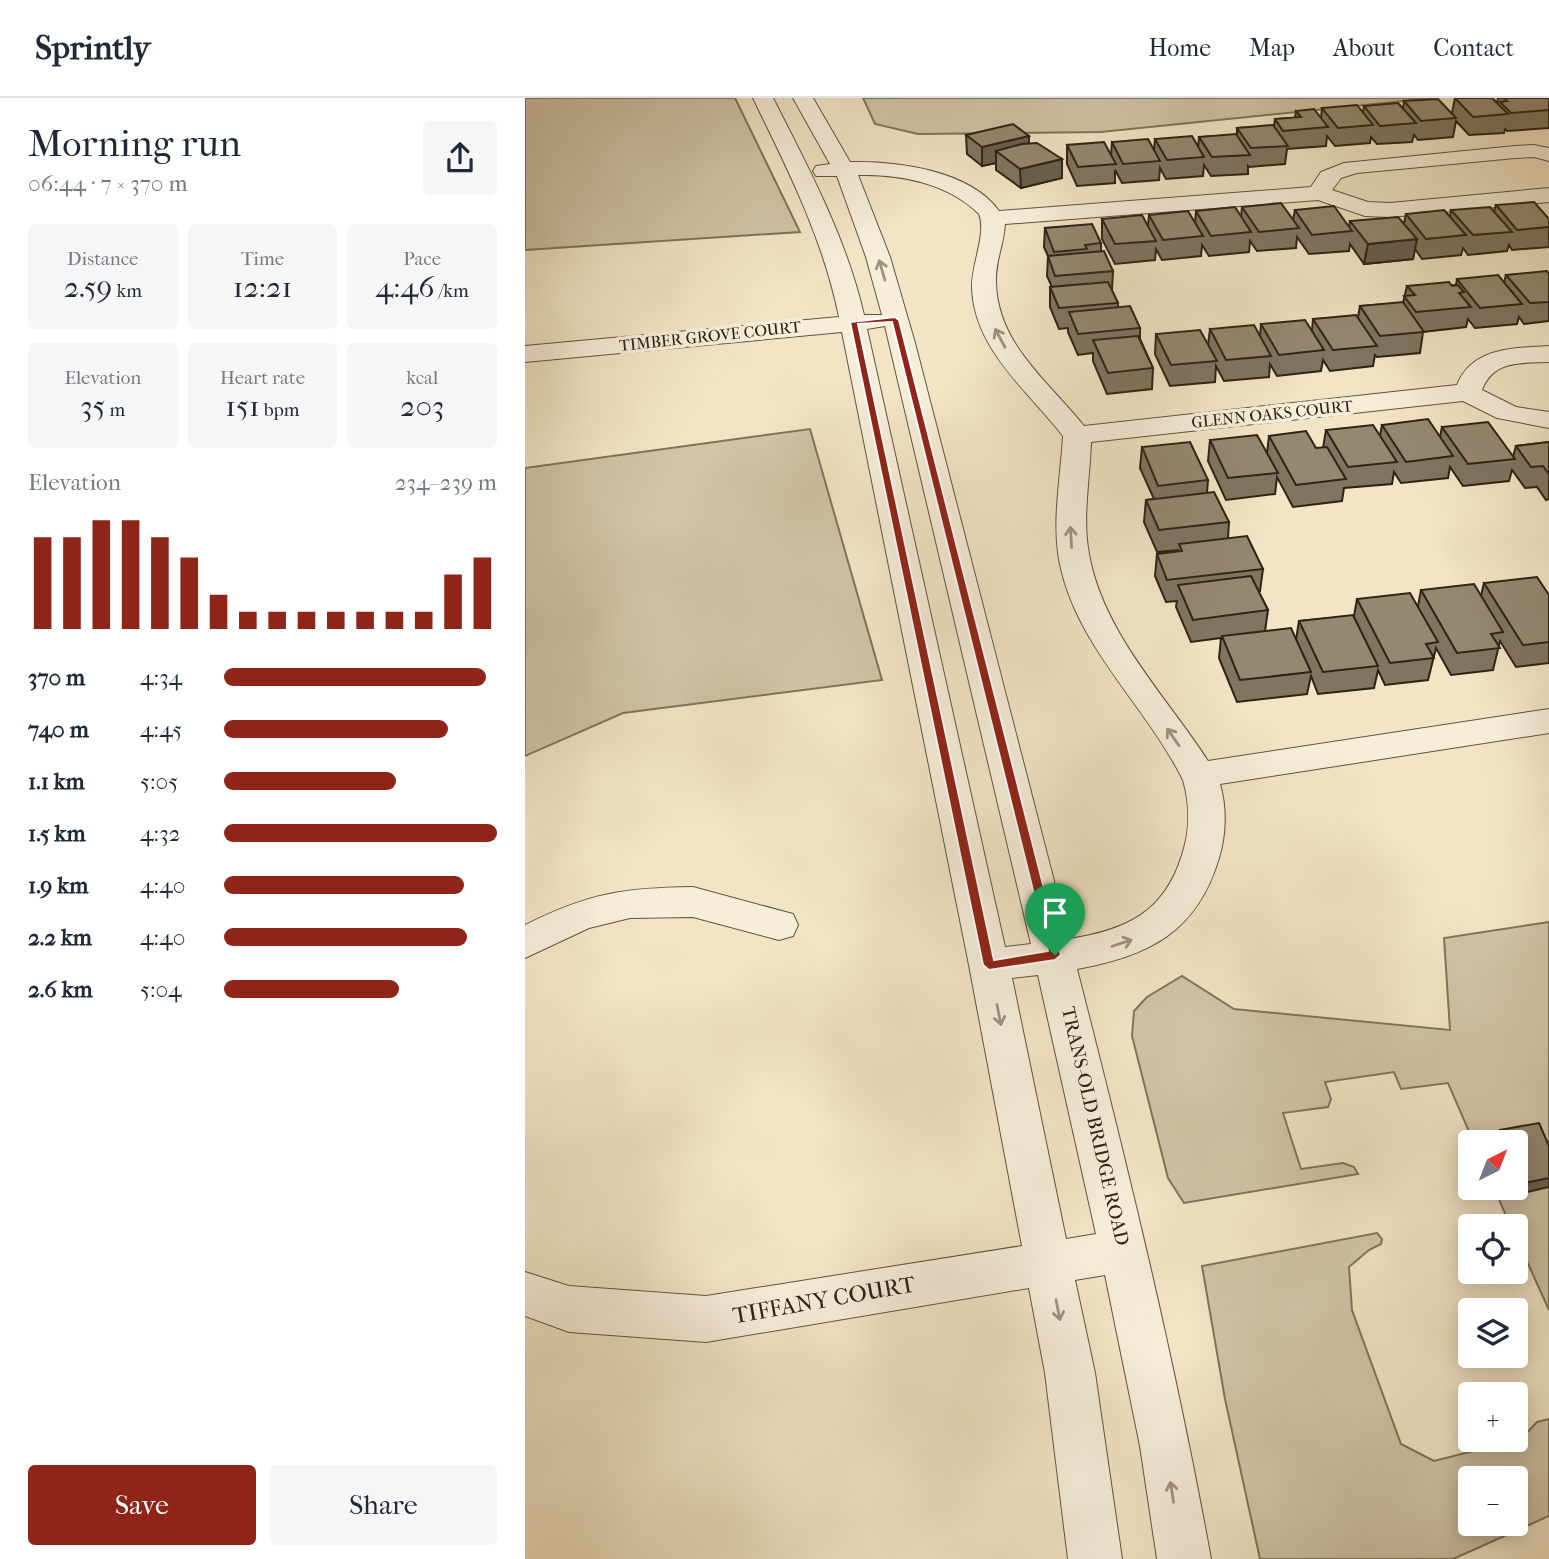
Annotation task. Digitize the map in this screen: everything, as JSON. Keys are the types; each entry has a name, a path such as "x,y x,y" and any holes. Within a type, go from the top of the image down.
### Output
{"street":[{"path":"763,98 802,173 842,272 1049,1262 1070,1373 1095,1559"},
{"name":"TRANS-OLD BRIDGE ROAD","path":"803,98 852,184 878,257 895,320 1055,955 1165,1446 1184,1559"},
{"path":"1320,193 1322,182 1332,172 1357,167 1515,152 1534,151 1549,155"},
{"path":"802,173 843,169 899,170 931,177 980,202 992,218 993,235 984,268 984,289 989,316 1015,363 1077,435 1070,510 1071,546 1087,599 1134,682 1199,775 1206,805 1201,862 1190,887 1171,914 1152,930 1122,944 989,965"},
{"path":"992,218 1320,193 1364,209 1390,210 1549,195"},
{"name":"TIMBER GROVE COURT","path":"525,354 895,320"},
{"path":"1549,354 1494,359 1481,365 1470,382 1468,392 1502,412 1521,418 1549,421"},
{"name":"GLENN OAKS COURT","path":"1077,435 1468,392"},
{"path":"1199,775 1549,721"},
{"path":"525,943 579,915 631,903 693,902 779,925"},
{"name":"TIFFANY COURT","path":"525,1294 569,1309 706,1320 1123,1251"}],"shaded area":[{"path":"525,98 735,98 800,232 525,250"},
{"path":"863,98 1433,98 1101,132 918,134 875,124"},
{"path":"810,429 882,680 623,713 525,756 525,468"},
{"path":"1549,922 1549,1310 1528,1264 1528,1214 1505,1214 1499,1200 1528,1200 1528,1130 1468,1130 1448,1083 1401,1089 1394,1072 1325,1082 1331,1099 1328,1107 1283,1113 1301,1169 1343,1163 1354,1167 1358,1174 1184,1203 1168,1178 1132,1036 1134,1011 1147,997 1182,976 1234,1009 1450,1030 1444,938"},
{"path":"1377,1233 1382,1239 1381,1244 1369,1250 1349,1267 1352,1310 1401,1444 1434,1461 1470,1452 1528,1452 1528,1432 1537,1422 1549,1419 1549,1516 1528,1525 1528,1466 1458,1466 1458,1536 1504,1536 1453,1559 1260,1559 1225,1399 1202,1266"}],"building":[{"path":"1455,98 1492,98 1508,114 1473,117"},
{"path":"1504,98 1547,98 1549,110 1511,113 1500,102 1507,101"},
{"path":"1438,99 1456,118 1421,121 1404,101"},
{"path":"1398,103 1416,123 1380,126 1364,106"},
{"path":"1357,105 1373,125 1338,128 1322,108"},
{"path":"1314,109 1328,127 1283,131 1275,119 1301,117 1296,111"},
{"path":"1013,124 1029,136 982,147 966,135"},
{"path":"1273,125 1288,146 1251,148 1237,128"},
{"path":"1236,134 1250,155 1212,157 1199,137"},
{"path":"1192,136 1204,157 1167,160 1155,139"},
{"path":"1148,139 1160,161 1123,164 1112,142"},
{"path":"1104,142 1116,164 1078,167 1067,145"},
{"path":"1037,143 1062,159 1020,169 996,151 1022,144"},
{"path":"1534,202 1549,219 1549,227 1517,230 1496,205"},
{"path":"1281,203 1299,228 1259,232 1242,207"},
{"path":"1334,206 1352,231 1312,235 1295,210"},
{"path":"1235,207 1251,232 1211,236 1196,211"},
{"path":"1490,207 1512,232 1473,235 1451,210"},
{"path":"1444,210 1466,235 1426,239 1406,214"},
{"path":"1188,211 1203,236 1163,240 1149,215"},
{"path":"1142,215 1156,241 1115,244 1102,219"},
{"path":"1398,217 1417,239 1368,244 1350,221"},
{"path":"1092,224 1101,243 1085,245 1087,249 1054,252 1045,228"},
{"path":"1104,251 1113,271 1055,276 1048,256"},
{"path":"1547,271 1549,302 1530,303 1506,275"},
{"path":"1498,275 1522,304 1480,308 1457,279"},
{"path":"1108,282 1118,303 1059,308 1050,287"},
{"path":"1449,282 1452,286 1458,285 1464,292 1459,293 1471,307 1416,312 1404,296 1415,295 1407,286"},
{"path":"1403,302 1424,332 1380,336 1360,306"},
{"path":"1130,306 1140,328 1078,334 1069,312"},
{"path":"1356,315 1377,346 1333,350 1313,319"},
{"path":"1305,320 1324,350 1279,355 1261,324"},
{"path":"1254,325 1271,356 1226,360 1210,329"},
{"path":"1200,330 1217,361 1171,365 1156,334"},
{"path":"1138,336 1153,368 1108,373 1093,340"},
{"path":"1428,419 1453,456 1406,462 1382,425"},
{"path":"1488,422 1515,459 1468,464 1442,427"},
{"path":"1373,425 1397,462 1348,467 1326,430"},
{"path":"1306,431 1316,448 1327,447 1346,479 1296,485 1269,436"},
{"path":"1257,435 1278,473 1228,478 1210,440"},
{"path":"1190,442 1208,480 1158,486 1142,447"},
{"path":"1549,442 1549,474 1543,466 1531,467 1516,446"},
{"path":"1214,492 1229,522 1159,530 1146,500"},
{"path":"1247,536 1263,569 1167,580 1157,554 1182,551 1179,544"},
{"path":"1251,576 1268,610 1193,620 1178,585"},
{"path":"1537,577 1549,595 1549,642 1523,645 1484,583"},
{"path":"1474,584 1503,632 1491,634 1500,648 1457,653 1421,590"},
{"path":"1410,593 1438,642 1426,644 1434,658 1390,663 1357,599"},
{"path":"1353,615 1378,666 1323,672 1299,621"},
{"path":"1291,628 1311,672 1240,680 1222,636"},
{"path":"1539,1123 1549,1146 1549,1178 1528,1182 1528,1130 1500,1130"}],"route":[{"path":"895,320 1055,955 989,965 853,322 895,320"}]}
